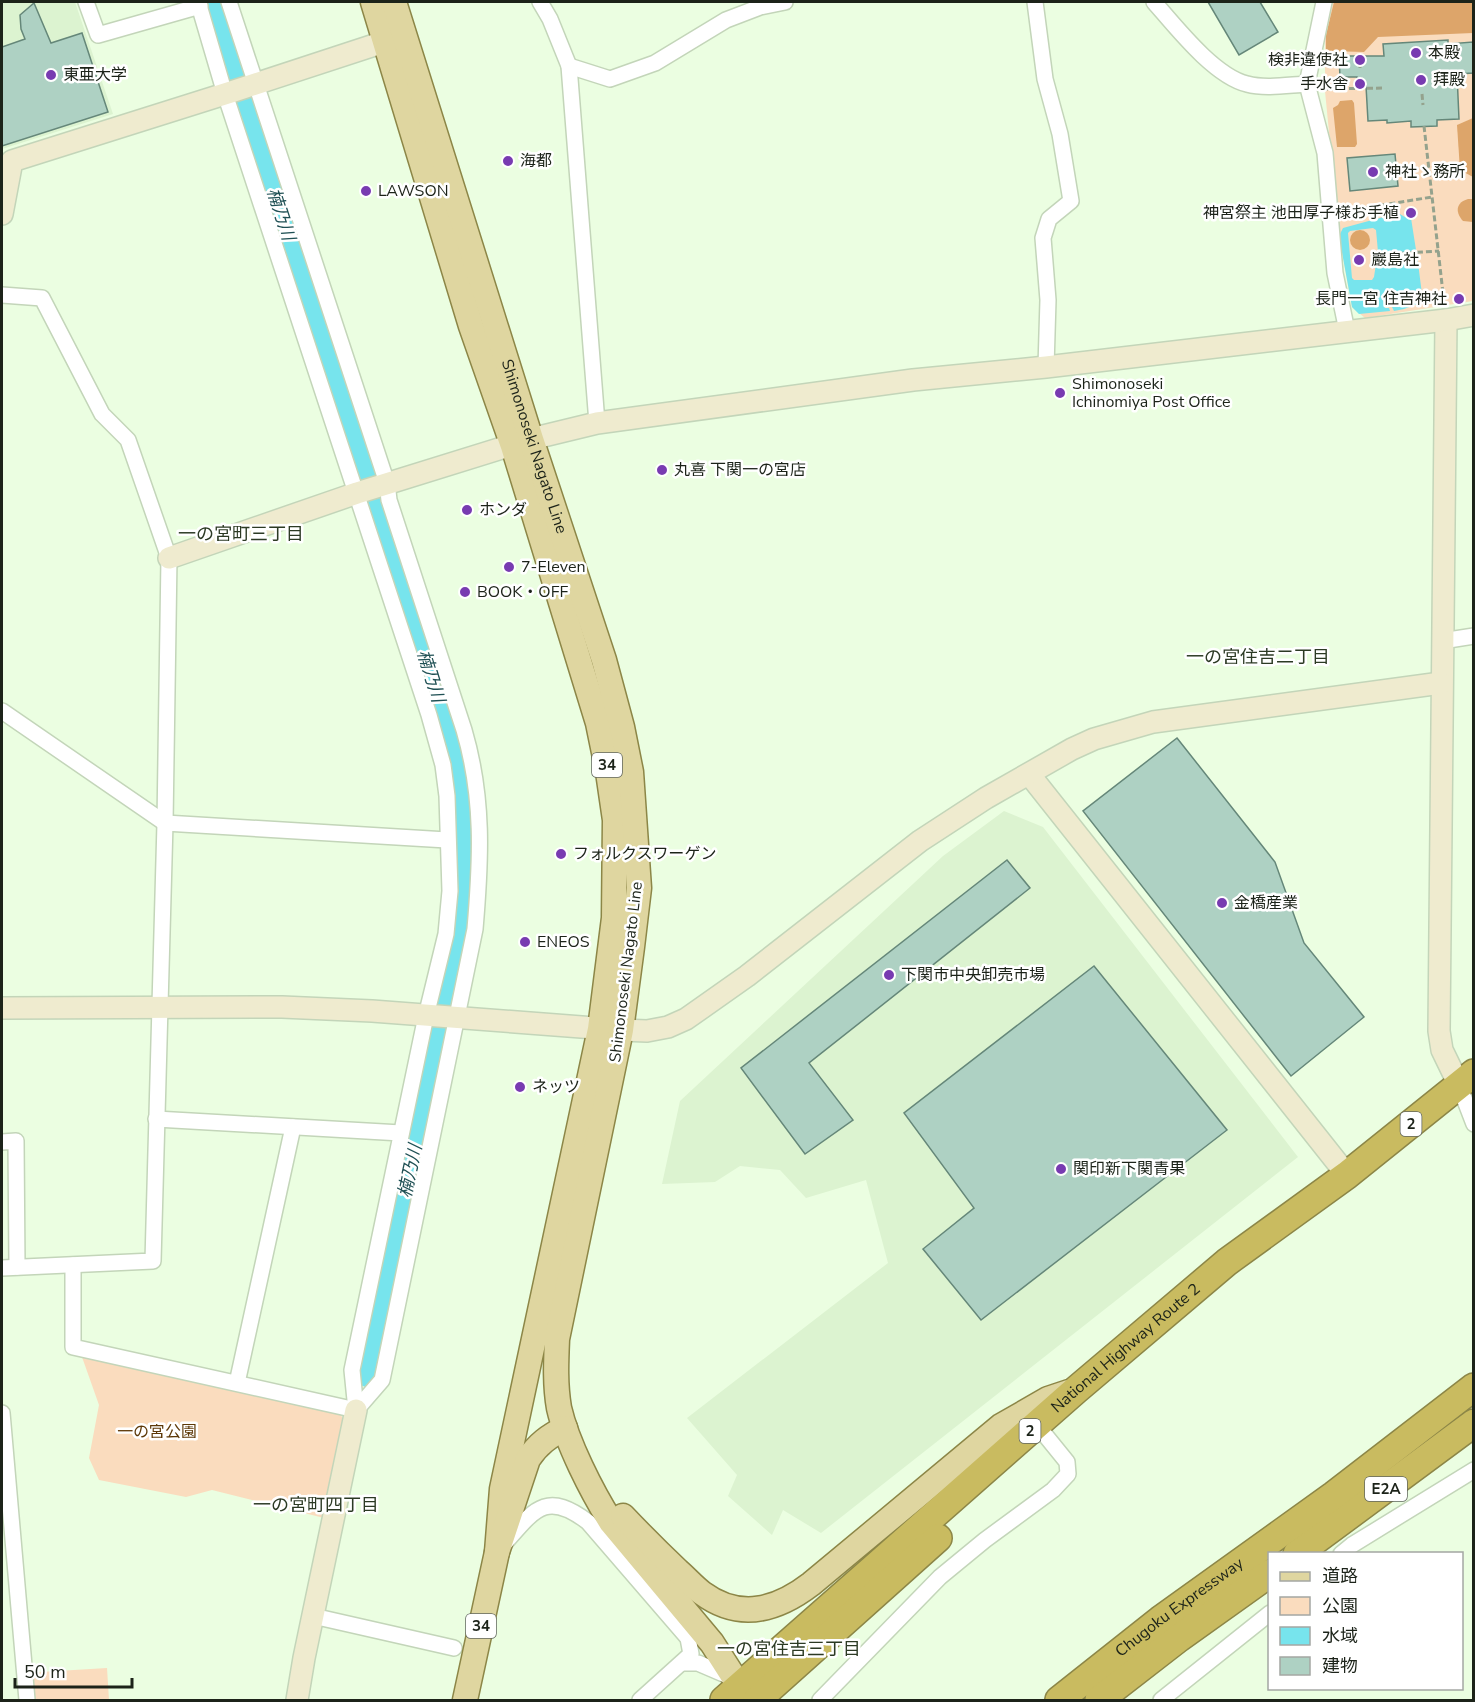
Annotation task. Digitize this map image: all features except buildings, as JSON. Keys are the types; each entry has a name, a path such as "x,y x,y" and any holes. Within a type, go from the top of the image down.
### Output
{"highway":[{"name":"National Highway Route 2","path":"729,1690 1043,1432 1347,1174 1466,1079"},
{"name":"National Highway Route 2","path":"758,1701 1043,1432 1076,1390 1227,1262 1347,1174"},
{"name":"Chugoku Expressway","path":"1059,1701 1160,1620 1334,1495 1473,1387"},
{"name":"E2A","path":"1300,1552 1473,1423"},
{"name":"Chugoku Expressway","path":"1100,1701 1179,1638 1268,1574"}],"main road":[{"name":"Shimonoseki Nagato Line","path":"373,2 395,38 522,442 604,660 631,772 639,888 610,1030 556,1339 557,1392 568,1436 549,1437 536,1446 528,1459 498,1552 465,1701"},
{"name":"Shimonoseki Nagato Line","path":"394,2 395,38"},
{"name":"Shimonoseki Nagato Line","path":"498,1552 502,1489 610,1030"},
{"path":"568,1436 616,1509 702,1593 739,1610 753,1610 782,1603 795,1596 1000,1426 1048,1399 1076,1390"},
{"path":"568,1436 611,1522 712,1643 729,1690"}],"street":[{"path":"86,2 98,35 199,4 359,492 443,765 447,796 450,891 446,934 401,1133 352,1370 357,1410 297,1701"},
{"path":"230,2 254,84 468,745 481,822 480,883 476,929 455,1018 382,1380 357,1410"},
{"path":"540,2 550,19 569,66 597,423"},
{"path":"569,66 610,79 654,63 726,20 760,7 784,2"},
{"path":"1035,2 1045,79 1060,134 1071,201 1049,219 1043,238 1048,300 1046,367"},
{"path":"1154,2 1186,39 1228,76 1248,84 1307,84"},
{"path":"1324,2 1307,84 1325,153 1335,273 1347,331"},
{"path":"2,214 7,162 395,38"},
{"path":"2,295 42,298 102,414 128,440 169,558 165,823 153,1261 2,1268"},
{"path":"169,558 359,492 522,442 597,423 913,380 1046,367 1347,331 1445,314 1473,315"},
{"path":"1445,314 1438,1031 1442,1050 1466,1079 1473,1124"},
{"path":"1442,641 1473,636"},
{"path":"2,1008 282,1007 610,1030 647,1031 668,1027 686,1019 747,976 920,841 987,798 1094,739 1153,722 1441,683"},
{"path":"2,711 165,823 447,840"},
{"path":"1029,774 1347,1174"},
{"path":"156,1119 401,1133"},
{"path":"237,1383 293,1127"},
{"path":"2,1142 16,1141 17,1267"},
{"path":"73,1265 73,1347 357,1410"},
{"path":"2,1413 2,1448 27,1701"},
{"path":"820,1701 940,1577 985,1540 1053,1490 1068,1474 1067,1462 1043,1432"},
{"path":"1343,1552 1473,1470"},
{"path":"498,1552 531,1513 549,1506 564,1506 588,1522 688,1638 691,1654 640,1701"},
{"path":"1161,1701 1268,1614"},
{"path":"313,1616 454,1648"},
{"path":"682,1663 698,1663 729,1690"}],"path":[{"path":"1334,89 1385,88"},
{"path":"1422,94 1422,105"},
{"path":"1424,126 1445,314"},
{"path":"1412,168 1417,168"},
{"path":"1330,214 1432,197"},
{"path":"1390,254 1439,251"}],"shaded area":[{"name":"東亜大学","path":"2,2 75,2 113,114 2,149"},
{"path":"1334,2 1473,2 1473,33 1378,37 1364,52 1330,51 1326,49 1326,35"},
{"path":"1352,100 1357,144 1355,147 1337,147 1333,108 1340,101"},
{"path":"1474,118 1473,177 1460,170 1457,125"},
{"path":"1468,199 1473,199 1473,222 1463,221 1458,214 1459,205"},
{"path":"1360,230 1367,233 1370,240 1367,247 1360,250 1353,247 1350,240 1353,233"},
{"path":"1004,811 1043,827 1298,1157 821,1533 783,1510 772,1535 728,1496 737,1475 687,1418 888,1263 866,1180 806,1198 780,1170 740,1166 715,1182 662,1184 680,1101 943,856"}],"green space":[{"path":"1332,2 1473,2 1473,301 1365,318 1352,307 1339,235 1325,91 1325,35"},
{"name":"一の宮公園","path":"82,1357 333,1411 341,1415 344,1421 326,1497 328,1504 324,1518 212,1490 186,1497 99,1480 89,1458 99,1405"},
{"path":"107,1668 109,1700 27,1700 24,1673"}],"water":[{"path":"1398,213 1411,218 1416,250 1411,251 1412,255 1417,255 1423,302 1394,311 1392,296 1383,299 1385,308 1389,308 1390,311 1359,314 1352,307 1339,236 1343,228","holes":["1373,228 1376,230 1378,252 1391,252 1391,256 1377,257 1372,280 1354,280 1348,233"]}],"waterway":[{"name":"楠乃川","path":"211,2 453,746 464,825 465,888 461,927 368,1373"}],"place":[{"name":"本殿","path":"1416,53"},
{"name":"検非違使社","path":"1360,60"},
{"name":"東亜大学","path":"51,75"},
{"name":"拜殿","path":"1421,80"},
{"name":"手水舎","path":"1360,84"},
{"name":"海都","path":"508,161"},
{"name":"神社ゝ務所","path":"1373,172"},
{"name":"LAWSON","path":"366,191"},
{"name":"神宮祭主 池田厚子様お手植","path":"1411,213"},
{"name":"巖島社","path":"1359,260"},
{"name":"長門一宮 住吉神社","path":"1459,299"},
{"name":"Shimonoseki Ichinomiya Post Office","path":"1060,393"},
{"name":"丸喜 下関一の宮店","path":"662,470"},
{"name":"ホンダ","path":"467,510"},
{"name":"7-Eleven","path":"509,567"},
{"name":"BOOK・OFF","path":"465,592"},
{"name":"フォルクスワーゲン","path":"561,854"},
{"name":"金橋産業","path":"1222,903"},
{"name":"ENEOS","path":"525,942"},
{"name":"下関市中央卸売市場","path":"889,975"},
{"name":"ネッツ","path":"520,1087"},
{"name":"関印新下関青果","path":"1061,1169"}],"district":[{"name":"一の宮町三丁目","path":"241,534"},
{"name":"一の宮住吉二丁目","path":"1258,657"},
{"name":"一の宮町四丁目","path":"316,1505"},
{"name":"一の宮住吉三丁目","path":"789,1649"}]}
